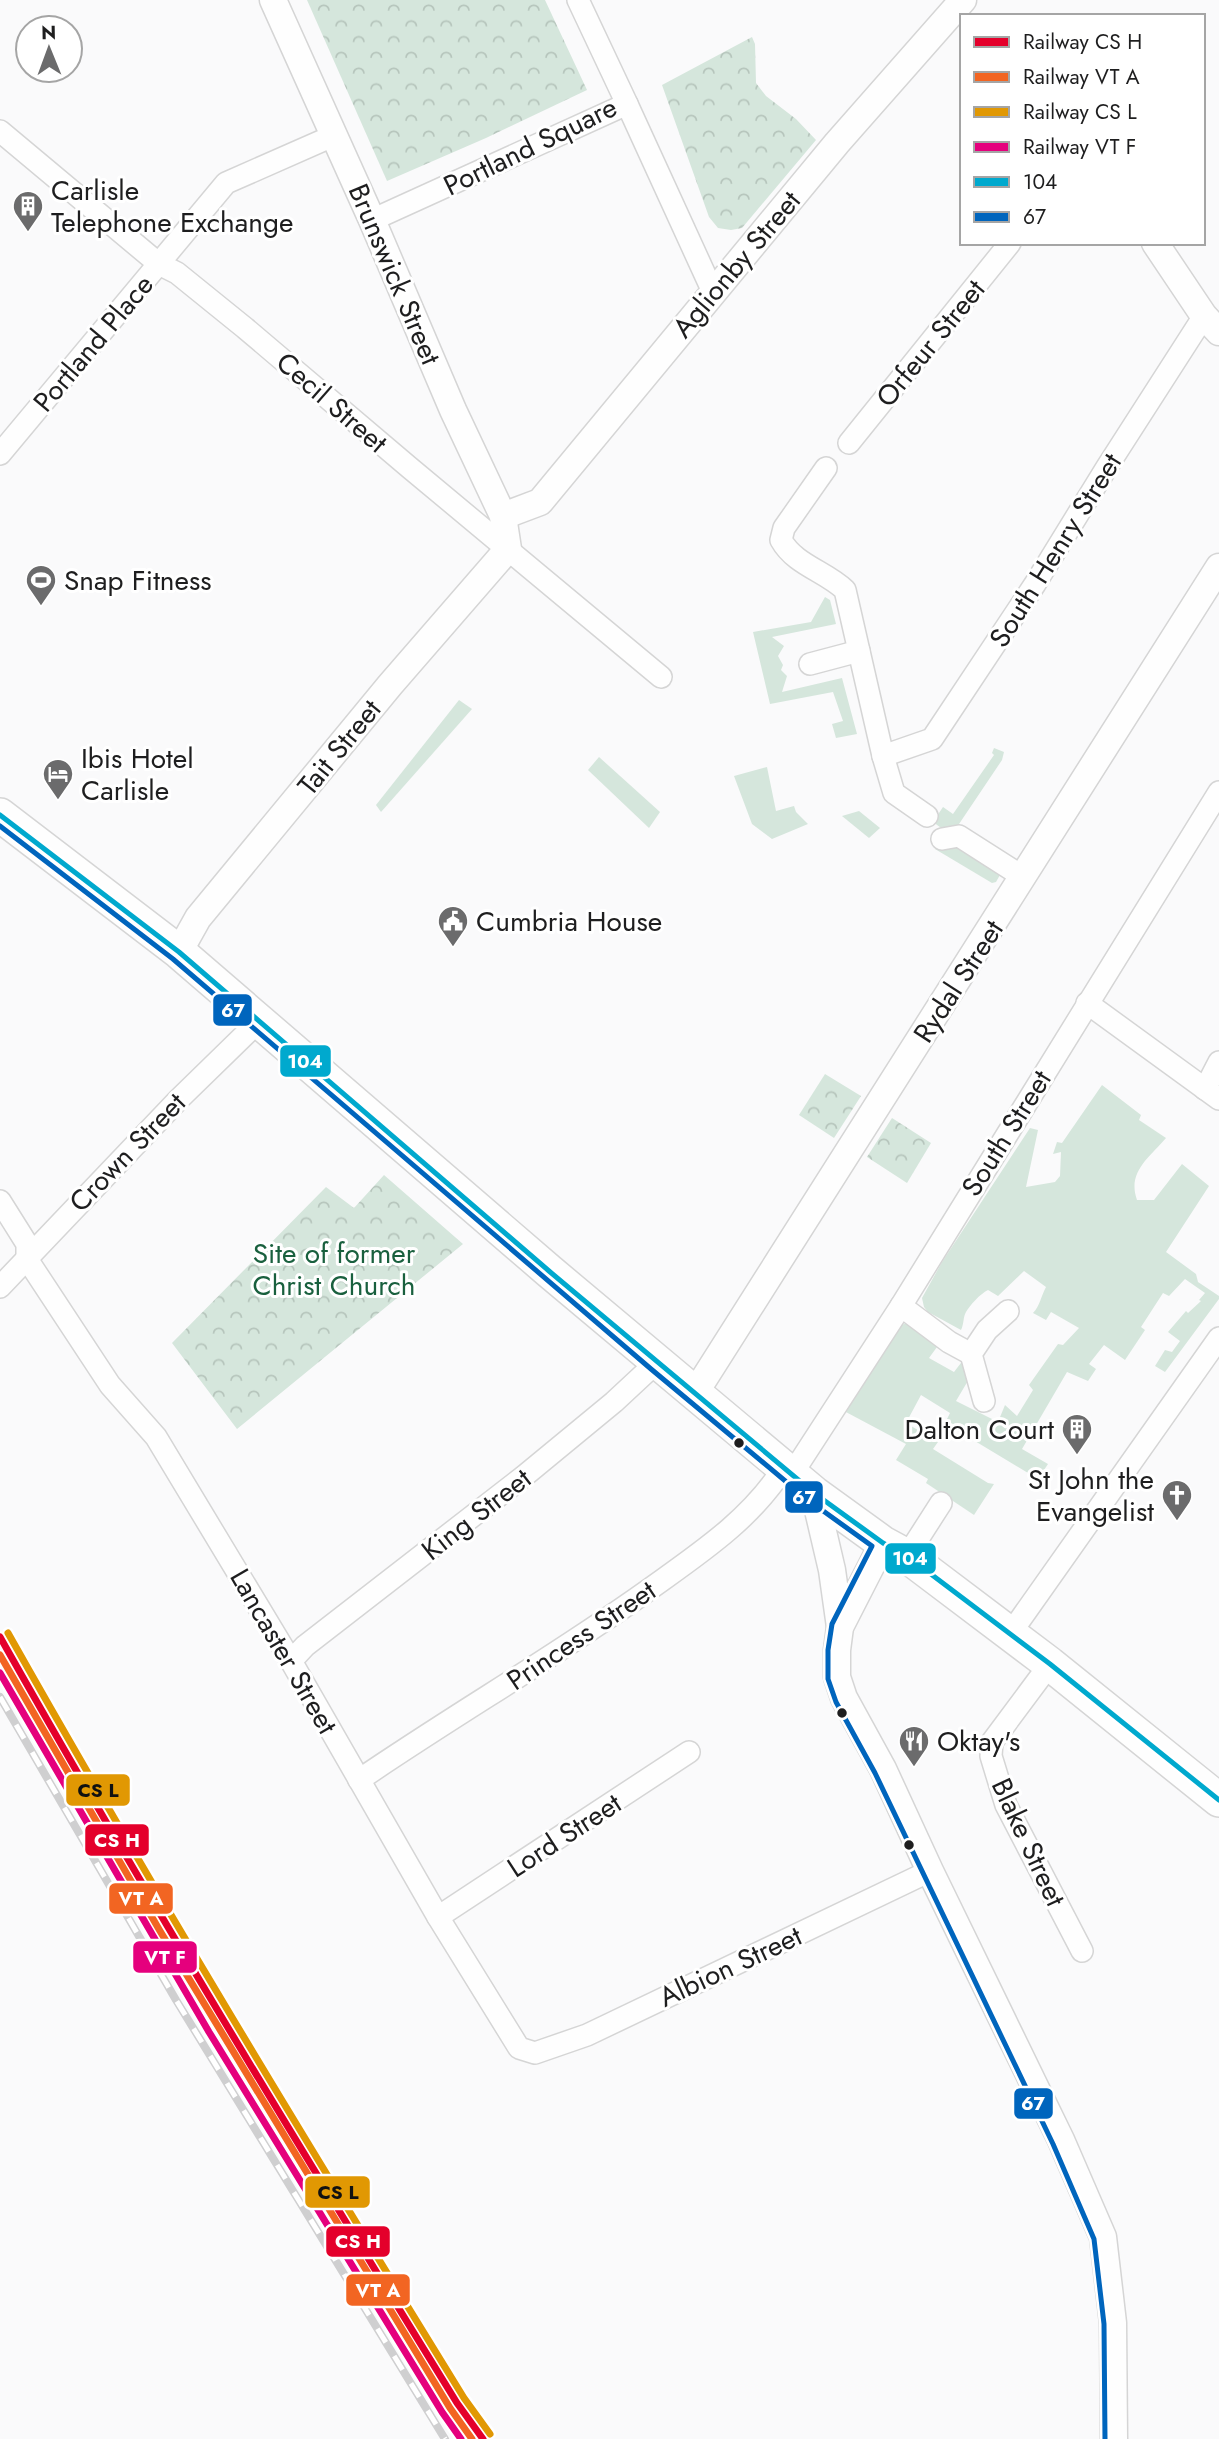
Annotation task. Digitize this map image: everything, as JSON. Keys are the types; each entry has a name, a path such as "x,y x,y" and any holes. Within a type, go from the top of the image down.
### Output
{"main road":[{"path":"0,815 179,952 657,1362 797,1478 1050,1664 1219,1800"}],"street":[{"name":"Brunswick Street","path":"274,0 453,410 503,516 508,549"},
{"name":"Portland Square","path":"372,220 627,104 578,0"},
{"name":"Aglionby Street","path":"503,516 540,502 837,144 963,8"},
{"path":"627,104 713,292"},
{"name":"Cecil Street","path":"0,131 159,264 177,273 245,328 661,677"},
{"name":"Portland Place","path":"0,454 226,183 335,135"},
{"name":"Orfeur Street","path":"849,443 1008,245"},
{"path":"1156,245 1212,324"},
{"name":"South Henry Street","path":"883,756 932,739 1035,583 1107,467 1212,324"},
{"path":"826,468 784,528 781,540 789,554 834,580 845,590 894,793 927,816"},
{"name":"Tait Street","path":"179,952 198,918 359,722 508,549"},
{"name":"Rydal Street","path":"695,1393 1219,568"},
{"path":"810,664 859,651"},
{"name":"South Street","path":"797,1478 1219,792"},
{"path":"942,839 959,836 1023,877"},
{"path":"1087,1003 1212,1094 1219,1062"},
{"name":"Crown Street","path":"0,1287 179,1099 258,1021"},
{"name":"Lancaster Street","path":"0,1201 27,1244 27,1259 110,1385 156,1437 291,1661 438,1917 513,2041 519,2048 528,2051"},
{"path":"901,1306 949,1342 971,1354 984,1401"},
{"path":"971,1354 987,1330 1008,1311"},
{"path":"1010,1634 1219,1338"},
{"name":"King Street","path":"291,1661 305,1646 523,1478 657,1362"},
{"path":"797,1478 832,1570 840,1627 837,1677 844,1698 883,1769 1061,2140 1103,2238 1113,2323 1114,2439"},
{"name":"Princess Street","path":"359,1780 423,1736 472,1708 589,1632 702,1552 751,1511 771,1488 797,1478"},
{"path":"840,1627 895,1549 941,1503"},
{"name":"Blake Street","path":"1050,1664 992,1742 991,1756 1006,1805 1082,1951"},
{"name":"Lord Street","path":"438,1917 689,1752"},
{"name":"Albion Street","path":"528,2051 545,2051 587,2035 930,1871"}],"green space":[{"path":"307,0 545,0 587,90 387,181"},
{"path":"752,37 755,44 756,83 766,96 796,119 816,140 742,228 731,230 718,228 709,217 662,85"},
{"path":"825,597 830,600 836,624 772,637 784,646 778,656 783,665 781,670 787,676 782,692 842,678 857,734 836,738 832,724 843,721 833,692 770,704 753,632 811,622"},
{"path":"459,700 472,709 381,812 376,805"},
{"path":"994,748 1004,752 1002,760 957,827 944,830 933,822 943,807 953,814 994,755"},
{"path":"599,757 660,812 649,828 588,770"},
{"path":"767,767 776,811 794,806 796,812 808,824 772,839 752,824 734,776"},
{"path":"859,811 880,828 869,838 842,816"},
{"path":"941,838 1005,866 996,882 992,883 935,849"},
{"path":"825,1074 861,1096 834,1138 799,1115"},
{"path":"1102,1085 1141,1115 1139,1120 1166,1138 1137,1173 1137,1200 1154,1200 1182,1164 1209,1186 1166,1252 1196,1274 1198,1282 1219,1296 1219,1299 1165,1372 1155,1366 1165,1350 1172,1352 1180,1341 1168,1332 1186,1311 1188,1313 1201,1301 1199,1300 1205,1293 1185,1279 1169,1296 1163,1293 1141,1327 1145,1330 1125,1360 1104,1345 1089,1364 1096,1369 1088,1381 1067,1372 1022,1449 1048,1464 1038,1479 945,1423 950,1413 921,1395 906,1423 938,1442 933,1449 988,1483 994,1484 974,1515 926,1483 928,1479 896,1460 906,1444 844,1411 896,1328 906,1323 945,1336 929,1358 954,1372 964,1359 972,1374 956,1401 998,1422 1005,1405 1017,1416 1033,1390 1029,1385 1058,1344 1063,1345 1079,1328 1051,1312 1046,1320 1033,1313 1046,1287 1024,1271 998,1296 988,1290 979,1297 966,1312 961,1330 928,1312 922,1298 942,1262 1030,1128 1038,1130 1026,1187 1055,1182 1060,1176 1061,1152 1053,1154 1057,1142 1062,1143"},
{"path":"892,1118 931,1143 907,1183 867,1157"},
{"name":"Site of former Christ Church","path":"384,1175 463,1244 237,1429 172,1343 326,1187 354,1208"}],"railway":[{"path":"0,1697 176,2000 445,2439"}],"transit line":[{"name":"104","path":"0,815 179,952 549,1271 814,1493 883,1543 907,1556 1050,1664 1219,1800"},
{"name":"67","path":"0,826 173,959 651,1369 808,1500 872,1546 832,1624 828,1650 828,1679 836,1702 875,1773 1053,2144 1094,2239 1104,2324 1105,2439"},
{"path":"8,1633 232,2018 464,2398 490,2434"},
{"path":"0,1637 111,1830 340,2213 457,2403 483,2439"},
{"path":"0,1655 160,1931 450,2408 472,2439"},
{"path":"0,1673 209,2032 461,2439"}],"place":[{"name":"Carlisle Telephone Exchange","path":"28,233"},
{"name":"Snap Fitness","path":"41,607"},
{"name":"Ibis Hotel Carlisle","path":"58,801"},
{"name":"Cumbria House","path":"453,948"},
{"name":"Dalton Court","path":"1077,1456"},
{"name":"St John the Evangelist","path":"1177,1522"},
{"name":"Oktay's","path":"914,1768"}]}
